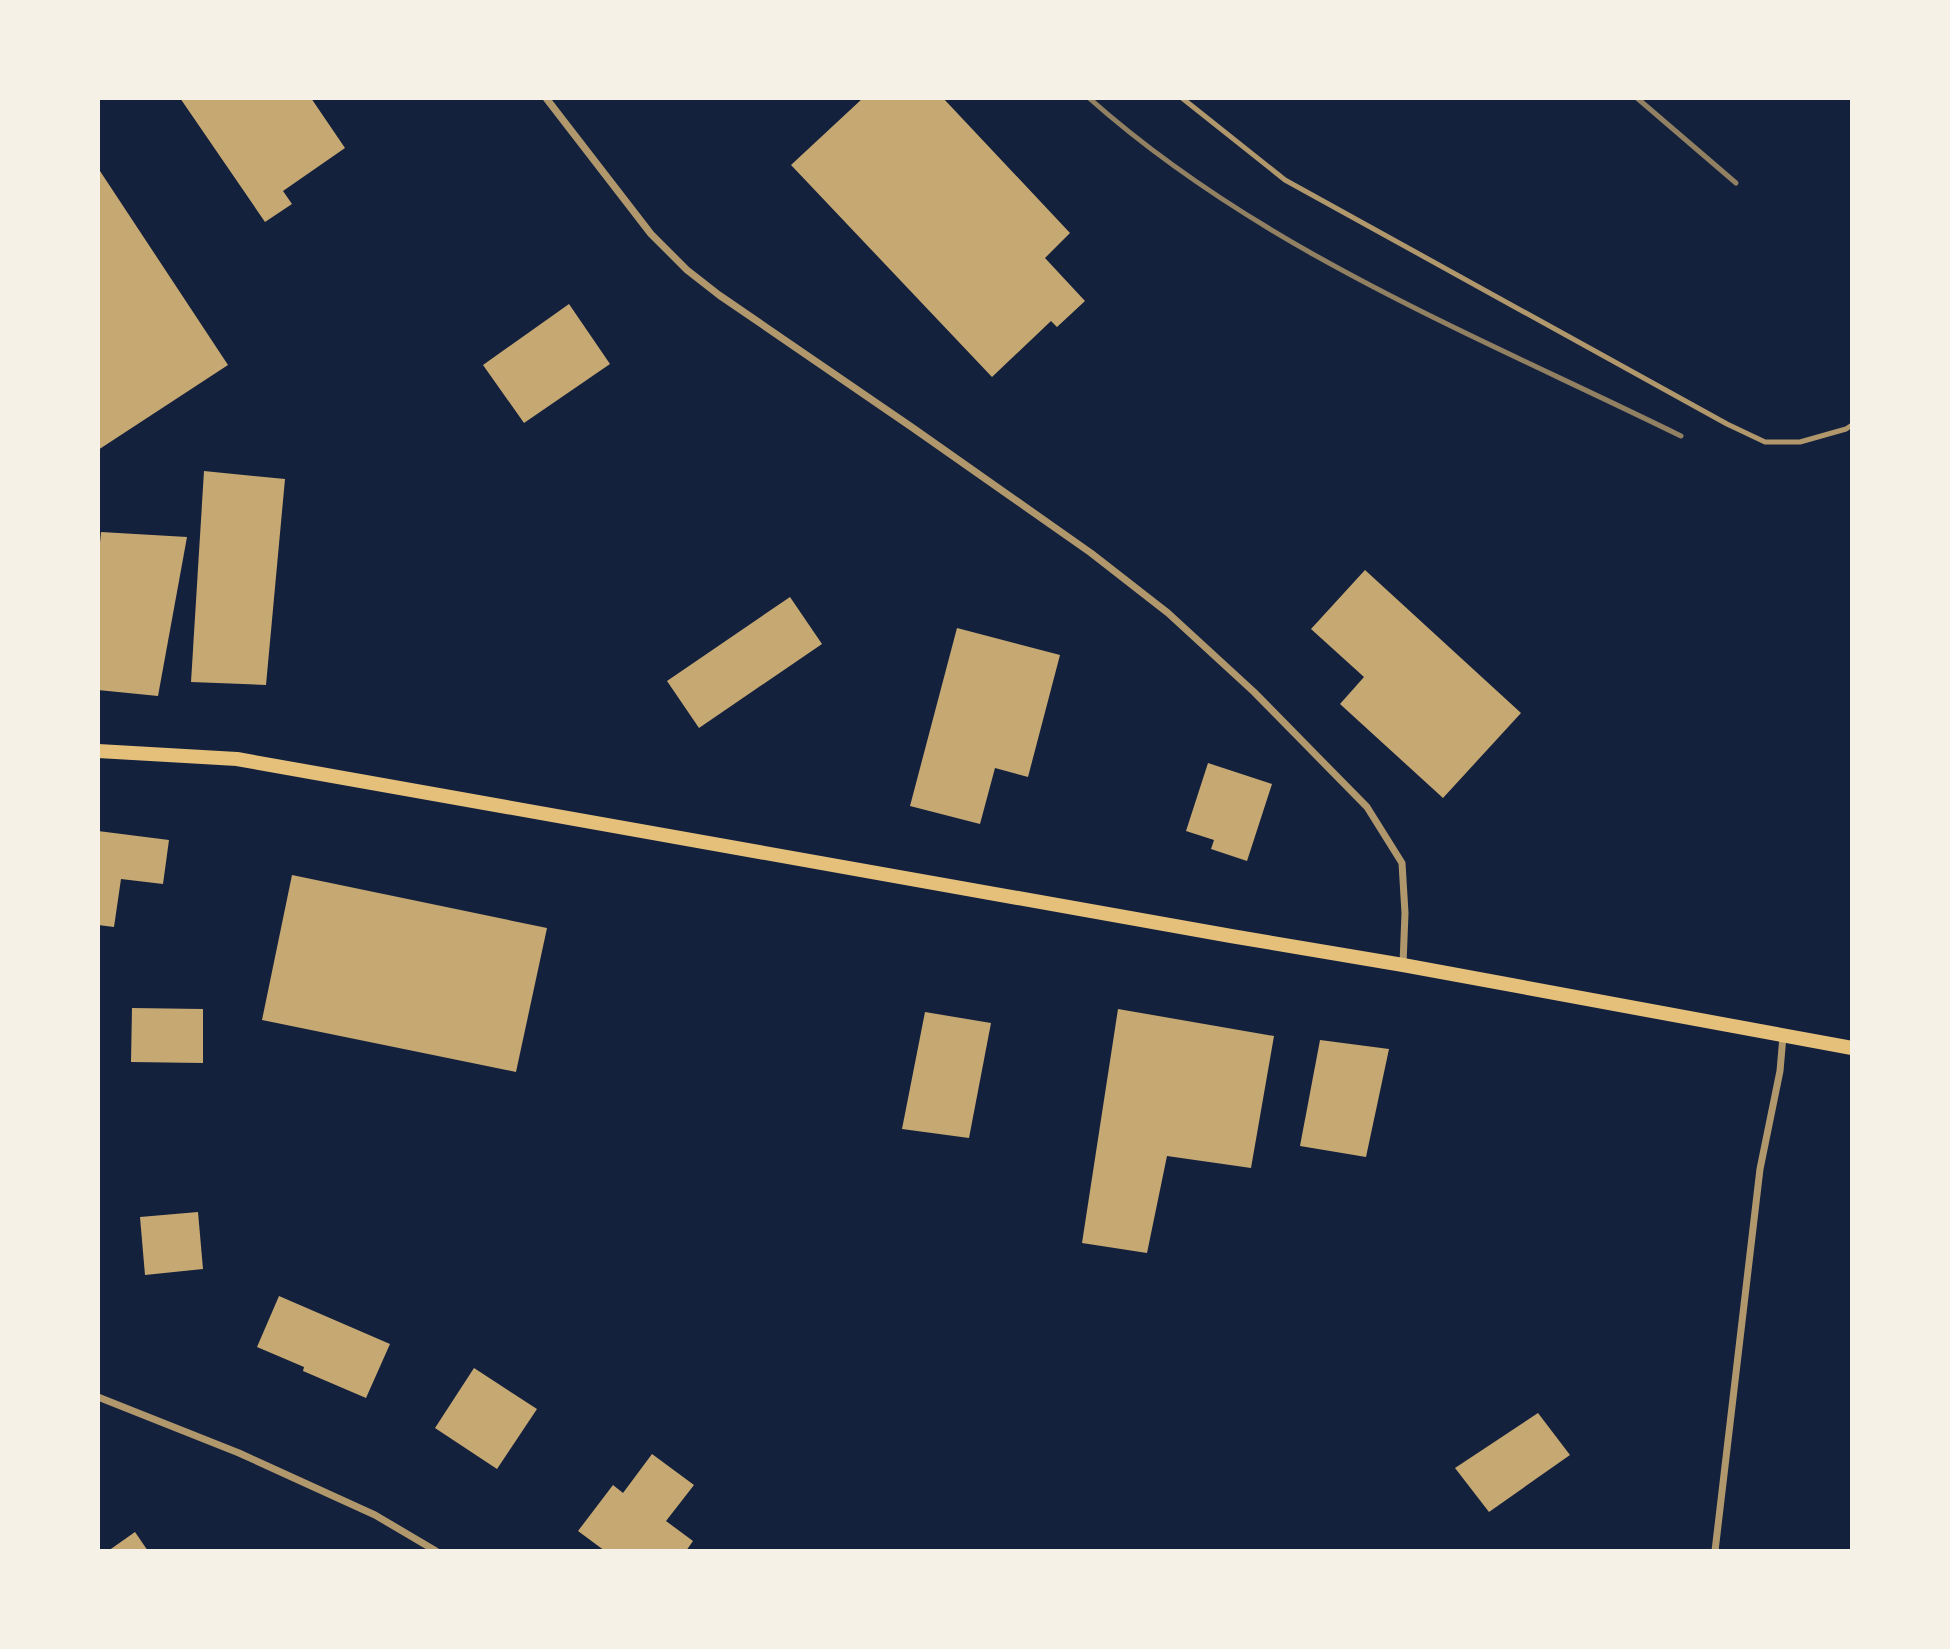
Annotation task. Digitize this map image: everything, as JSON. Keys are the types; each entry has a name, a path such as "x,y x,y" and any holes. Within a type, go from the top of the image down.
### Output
{"main road":[{"path":"98,751 237,759 1403,965 1852,1048"}],"street":[{"path":"546,98 651,234 687,270 719,295 1091,553 1168,613 1254,692 1367,807 1402,863 1405,913 1403,965"},
{"path":"1715,1551 1760,1168 1780,1071 1783,1036"},
{"path":"98,1397 239,1452 375,1516 436,1551"}],"lane":[{"path":"1182,98 1285,180 1727,424 1765,442 1800,442 1852,425"}],"building":[{"path":"180,98 311,98 345,148 283,191 292,204 265,222"},
{"path":"863,98 943,98 1070,233 1045,258 1085,301 1057,327 1051,321 992,377 791,165"},
{"path":"98,168 228,365 98,450"},
{"path":"569,304 610,364 524,423 483,365"},
{"path":"204,471 285,479 266,685 191,682"},
{"path":"101,532 187,537 158,696 98,690 98,565"},
{"path":"1365,570 1521,713 1443,798 1340,704 1364,677 1311,629"},
{"path":"790,597 822,644 699,728 667,681"},
{"path":"957,628 1060,655 1028,777 995,768 980,824 910,806"},
{"path":"1208,763 1272,784 1247,861 1211,849 1214,840 1186,831"},
{"path":"98,831 169,840 163,884 121,879 114,927 98,925"},
{"path":"292,875 547,928 516,1072 262,1020"},
{"path":"132,1008 203,1009 203,1063 131,1062"},
{"path":"1118,1009 1274,1036 1251,1168 1167,1156 1147,1253 1082,1243"},
{"path":"925,1012 991,1023 969,1138 902,1129"},
{"path":"1320,1040 1389,1049 1366,1157 1300,1146"},
{"path":"198,1212 203,1269 145,1275 140,1217"},
{"path":"279,1296 390,1344 366,1398 303,1371 304,1367 257,1347"},
{"path":"474,1368 537,1409 497,1469 435,1428"},
{"path":"1538,1413 1570,1455 1489,1512 1455,1468"},
{"path":"652,1454 694,1485 666,1521 693,1541 686,1551 605,1551 578,1531 613,1485 623,1493"},
{"path":"135,1532 148,1551 108,1551"}],"railway":[{"path":"1089,98 1155,152 1298,246 1373,287 1681,436"},
{"path":"1637,98 1736,183"}]}
